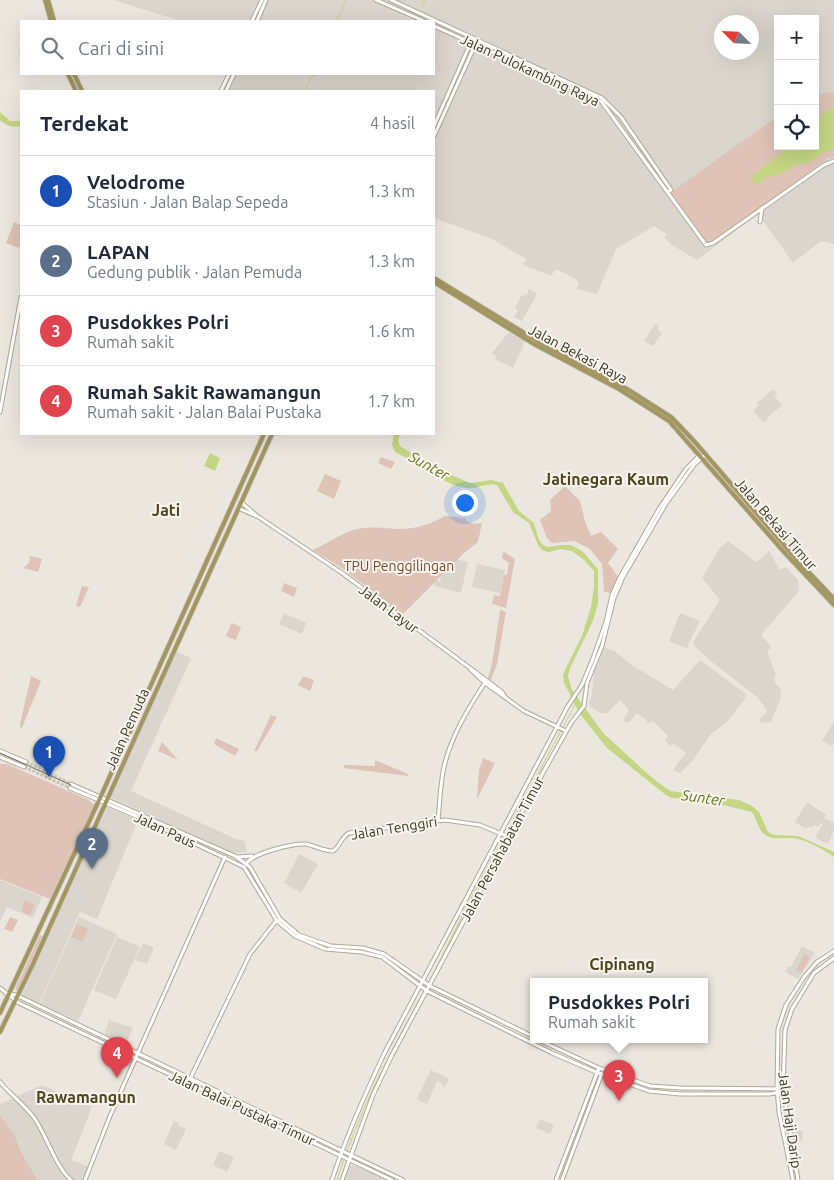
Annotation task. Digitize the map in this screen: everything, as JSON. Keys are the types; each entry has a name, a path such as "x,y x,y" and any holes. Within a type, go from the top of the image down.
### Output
{"main road":[{"path":"47,0 53,20"},
{"path":"68,75 76,90"},
{"path":"74,75 82,90"},
{"name":"Jalan Bekasi Raya","path":"435,279 538,341 657,407 677,422 703,455"},
{"name":"Jalan Bekasi Raya","path":"435,283 539,347 619,389 648,407 672,424 703,455"},
{"name":"Jalan Pemuda","path":"0,1013 100,799 264,435"},
{"name":"Jalan Pemuda","path":"0,1032 108,799 272,435"},
{"name":"Jalan Bekasi Timur","path":"703,455 834,599"},
{"name":"Jalan Bekasi Timur","path":"703,455 784,552 834,605"},
{"path":"134,723 140,726"}],"street":[{"path":"252,20 262,0"},
{"path":"257,20 266,0"},
{"path":"376,0 422,20"},
{"name":"Jalan Pulokambing Raya","path":"391,0 432,20"},
{"name":"Jalan Pulokambing Raya","path":"435,22 601,101 669,191"},
{"name":"Jalan Pulokambing Raya","path":"435,26 472,40"},
{"path":"435,124 472,40"},
{"path":"435,134 476,42"},
{"name":"Jalan Pulokambing Raya","path":"476,42 602,98 613,107 706,246 762,208"},
{"path":"221,90 229,75"},
{"path":"226,90 234,75"},
{"path":"625,133 630,130"},
{"path":"760,222 762,208 824,165 834,161"},
{"path":"0,412 2,392 20,302"},
{"path":"0,397 2,392"},
{"path":"332,1180 369,1084 426,984 502,833 561,729 569,703 581,686 597,648 614,588 670,495 703,455"},
{"path":"581,686 586,687 602,646 614,598 619,586 670,495"},
{"name":"Jalan Layur","path":"241,502 256,516 338,571 524,711 561,729"},
{"name":"Jalan Layur","path":"238,508 256,516"},
{"path":"438,820 442,779 448,755 472,701 485,682"},
{"name":"Jalan Persahabatan Timur","path":"426,984 508,836 561,729 579,714 585,702 586,687"},
{"path":"0,751 26,762"},
{"path":"0,757 24,767"},
{"path":"71,786 100,799"},
{"name":"Jalan Paus","path":"100,799 108,799 235,856 252,870 278,919"},
{"name":"Jalan Paus","path":"100,799 237,862 249,873 278,919"},
{"name":"Jalan Tenggiri","path":"235,856 244,858 302,844 333,851 336,850 344,837 349,833 438,820 474,823 508,836"},
{"path":"85,1180 110,1116 227,852"},
{"name":"Jalan Tenggiri","path":"246,864 257,855"},
{"path":"190,1079 250,954 278,919 299,935 325,949 361,952 382,957 423,989 530,1043"},
{"path":"313,943 363,948 384,954 426,984 530,1035"},
{"name":"Jalan Haji Darip","path":"793,1180 779,1112 777,1036 781,1018 790,998 810,969 824,956 834,951"},
{"name":"Jalan Haji Darip","path":"798,1180 783,1090 784,1037 788,1018 794,1004 814,973 834,958"},
{"path":"342,1180 348,1159 373,1095 426,984"},
{"path":"0,988 137,1056"},
{"path":"66,1022 92,1038 137,1056"},
{"path":"92,1038 94,1033"},
{"path":"530,1043 596,1072 602,1072 650,1086 777,1088 783,1090"},
{"path":"545,1043 599,1068 602,1072 649,1091 670,1094 777,1093 783,1090"},
{"name":"Jalan Balai Pustaka Timur","path":"137,1056 343,1150 404,1180"},
{"name":"Jalan Balai Pustaka Timur","path":"137,1056 392,1180"},
{"path":"556,1180 599,1068"},
{"path":"562,1180 602,1072"},
{"path":"1,1084 25,1106 71,1180"},
{"path":"703,1088 703,1093"},
{"path":"709,1088 709,1093"},
{"path":"575,1130 576,1134 580,1133"},
{"path":"571,1140 574,1139 576,1142"},
{"path":"378,1173 381,1169"}],"shaded area":[{"path":"114,0 834,0 834,244 821,241 793,263 758,214 697,260 672,245 665,238 666,234 654,226 616,249 597,294 577,289 579,284 576,279 556,269 551,276 523,265 526,259 492,239 435,218 435,90 227,90 234,75 435,75 435,20 177,20"},
{"path":"529,289 537,294 522,321 514,317 518,310 515,308 521,296 529,295 527,293"},
{"path":"655,324 659,326 657,329 662,333 653,346 644,341"},
{"path":"509,332 525,341 513,368 495,359 496,356 492,353"},
{"path":"773,389 777,393 774,396 782,405 764,423 753,411 759,405 757,403"},
{"path":"728,541 757,562 769,551 780,570 786,567 798,580 799,591 761,635 770,645 771,648 767,651 776,675 774,678 775,683 780,688 781,697 771,722 759,723 761,717 767,712 757,697 712,662 694,646 693,642 720,600 702,578 719,549"},
{"path":"454,559 468,562 461,593 434,586 436,580 440,581 443,571"},
{"path":"477,564 505,570 500,593 472,587"},
{"path":"284,613 306,623 302,634 279,624"},
{"path":"680,613 700,621 688,649 669,641"},
{"path":"604,647 614,651 632,665 673,690 700,660 746,694 745,699 726,723 711,734 693,760 680,773 673,770 686,753 677,746 673,744 671,746 665,741 668,736 653,721 646,724 647,721 637,713 628,723 626,722 623,720 629,710 620,700 607,713 601,713 590,707 594,671"},
{"path":"176,651 191,658 131,791 236,839 245,841 247,852 236,853 229,851 109,797"},
{"path":"834,722 834,742 832,746 822,740"},
{"path":"807,802 826,815 824,818 834,823 834,830 828,844 815,838 822,822 818,827 815,825 806,829 795,822"},
{"path":"107,807 138,820 97,919 80,912 39,1004 21,996"},
{"path":"299,854 318,864 301,893 284,883"},
{"path":"0,880 42,897 33,918 7,907 0,922"},
{"path":"79,917 117,934 78,1021 40,1004"},
{"path":"117,937 140,947 116,999 94,990"},
{"path":"143,943 154,948 147,964 135,960"},
{"path":"802,946 815,953 798,979 785,972 788,966 791,967"},
{"path":"109,1020 133,1028 126,1045 104,1036"},
{"path":"431,1070 449,1079 445,1087 437,1081 427,1104 417,1099"},
{"path":"42,1085 92,1107 71,1160 91,1167 86,1180 37,1180 14,1134 0,1115 0,1104"},
{"path":"540,1119 554,1125 550,1134 536,1128"},
{"path":"174,1121 186,1129 176,1150 164,1144"},
{"path":"794,1130 803,1131 802,1141 793,1141"},
{"path":"219,1151 234,1157 227,1172 213,1165"},
{"path":"353,1165 388,1180 345,1180 348,1167"}],"green space":[{"path":"834,92 834,157 828,158 707,246 671,192 774,119 774,150 819,150 819,94"},
{"path":"14,222 20,225 19,248 6,243"},
{"path":"381,457 395,462 391,469 378,463"},
{"path":"325,474 341,481 334,499 317,491"},
{"path":"565,486 580,501 591,536 601,532 618,549 608,563 619,578 612,593 604,592 602,564 590,549 574,541 552,543 547,538 540,520 551,511 550,500"},
{"name":"TPU Penggilingan","path":"445,516 465,518 472,524 482,523 478,542 463,554 403,614 340,567 313,550 353,530 373,527 409,529 428,524"},
{"path":"503,551 515,559 506,608 492,604 494,595 500,596 504,575 507,574 509,563 502,558"},
{"path":"30,556 42,559 38,572 23,568 29,563"},
{"path":"284,583 297,588 294,597 281,591"},
{"path":"82,586 89,587 80,607 76,606"},
{"path":"500,610 506,612 497,664 491,680 488,678 492,664"},
{"path":"232,623 241,627 236,640 226,636"},
{"path":"31,676 41,681 21,730 20,724"},
{"path":"303,676 314,680 310,691 298,685"},
{"path":"271,715 277,717 257,751 254,751"},
{"path":"216,738 239,749 235,756 214,744"},
{"path":"162,742 178,760 158,751"},
{"path":"483,758 495,763 477,799 479,770"},
{"path":"375,760 408,774 408,776 344,768 344,765 375,766"},
{"path":"0,764 7,764 89,800 96,807 52,900 0,879"},
{"path":"25,900 35,905 30,915 21,911"},
{"path":"10,917 18,920 12,932 4,929"},
{"path":"77,924 88,929 83,942 71,937"},
{"path":"40,935 43,936 18,990 15,989"},
{"path":"804,954 810,957 802,973 796,970"},
{"path":"0,1115 14,1134 37,1180 0,1180"}],"water":[{"path":"834,108 834,148 821,154 811,162 797,165 778,175 766,177 759,184 752,181 753,175 785,150 819,150 819,118 824,112"},
{"path":"0,112 10,121 20,121 20,126 12,127 0,120"},
{"name":"Sunter","path":"394,435 400,435 398,440 400,446 433,467 470,483 491,480 503,483 519,511 534,523 539,540 543,545 548,547 571,545 582,551 598,569 598,603 593,621 568,676 572,690 603,733 650,776 670,791 739,800 752,806 759,812 768,832 774,835 798,836 834,852 834,857 803,840 767,836 763,833 752,812 707,801 672,798 607,748 580,714 564,683 563,675 582,636 591,607 594,571 572,551 561,549 549,552 539,547 529,523 513,512 497,485 489,484 474,488 457,486 439,478 395,452 392,445"},
{"path":"210,453 220,458 215,471 204,466"}],"waterway":[{"path":"337,20 346,0"},
{"path":"422,8 425,0"},
{"path":"305,90 313,75"},
{"path":"429,983 470,900 576,703"},
{"path":"347,1151 374,1087 427,986"},
{"path":"337,1180 344,1159"}],"tunnel":[{"path":"26,762 71,784"},
{"path":"24,767 70,788"}],"tram line":[{"path":"0,753 71,785"}],"place":[{"name":"Velodrome","path":"49,777"},
{"name":"LAPAN","path":"92,869"},
{"name":"Rumah Sakit Rawamangun","path":"117,1078"},
{"name":"Pusdokkes Polri","path":"619,1101"}],"district":[{"name":"Jatinegara Kaum","path":"606,479"},
{"name":"Jati","path":"166,510"},
{"name":"Cipinang","path":"622,964"},
{"name":"Rawamangun","path":"86,1097"}]}
